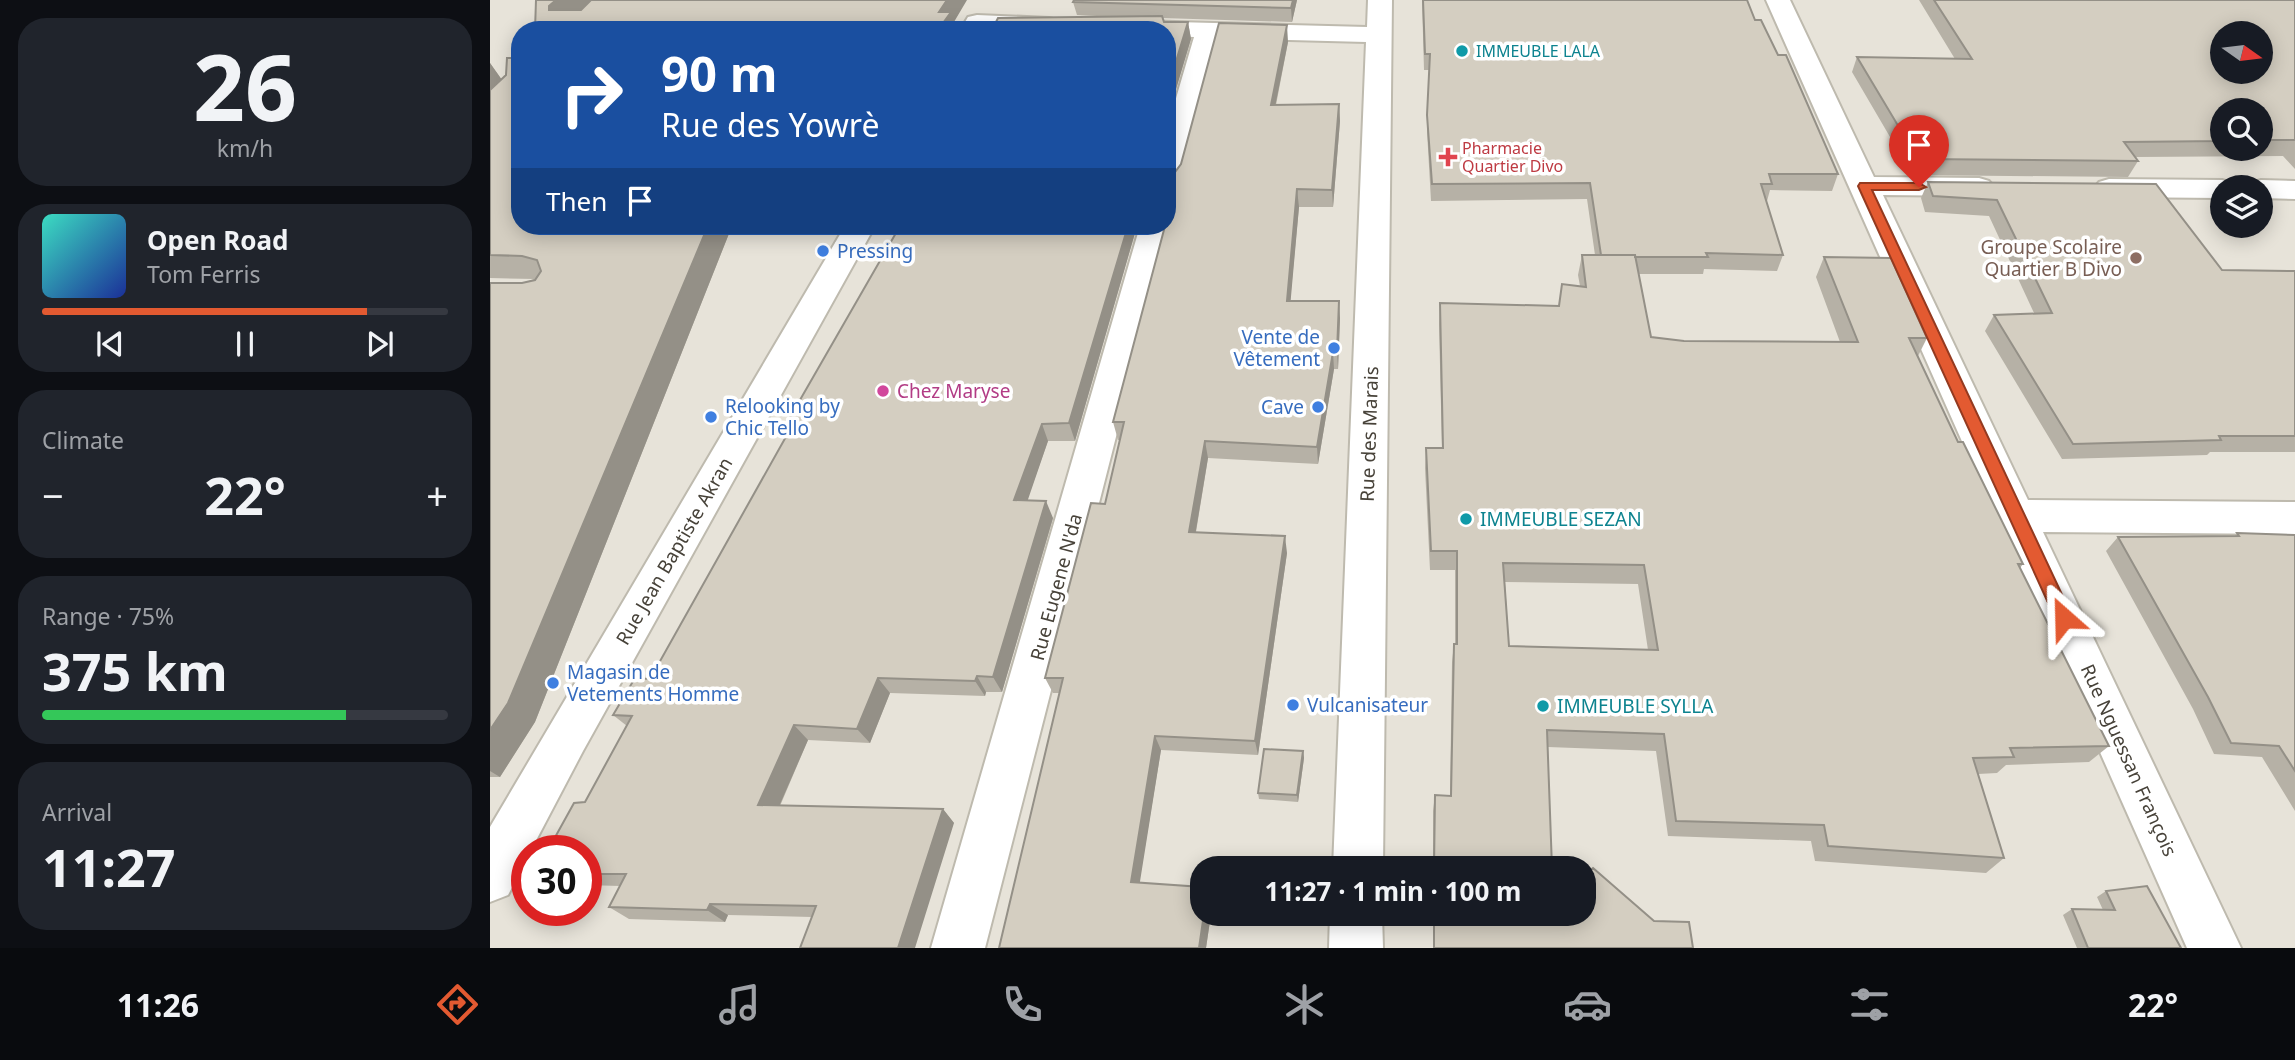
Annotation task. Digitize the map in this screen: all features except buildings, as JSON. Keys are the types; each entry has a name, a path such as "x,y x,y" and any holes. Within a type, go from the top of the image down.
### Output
{"street":[{"path":"978,21 989,0"},
{"name":"Rue Nguessan François","path":"1778,0 2214,948"},
{"path":"1176,30 1208,31 1380,18"},
{"name":"Rue des Marais","path":"1358,856 1380,18"},
{"path":"1176,148 1208,31"},
{"path":"1864,186 2002,187"},
{"path":"2085,188 2210,189"},
{"path":"2273,190 2295,190"},
{"name":"Rue Jean Baptiste Akran","path":"490,877 567,736 855,235"},
{"name":"Rue Eugene N'da","path":"958,948 1153,235"},
{"path":"2017,516 2295,518"},
{"path":"1356,926 1356,948"}],"shaded area":[{"path":"490,0 2295,0 2295,948 490,948"}],"place":[{"name":"IMMEUBLE LALA","path":"1462,51"},
{"name":"Pharmacie Quartier Divo","path":"1448,157"},
{"name":"Pressing","path":"823,251"},
{"name":"Groupe Scolaire Quartier B Divo","path":"2136,258"},
{"name":"Vente de Vêtement","path":"1334,348"},
{"name":"Chez Maryse","path":"883,391"},
{"name":"Cave","path":"1318,407"},
{"name":"Relooking by Chic Tello","path":"711,417"},
{"name":"IMMEUBLE SEZAN","path":"1466,519"},
{"name":"Magasin de Vetements Homme","path":"553,683"},
{"name":"Vulcanisateur","path":"1293,705"},
{"name":"IMMEUBLE SYLLA","path":"1543,706"}],"route":[{"path":"1919,187 1864,186 2064,618"}]}
